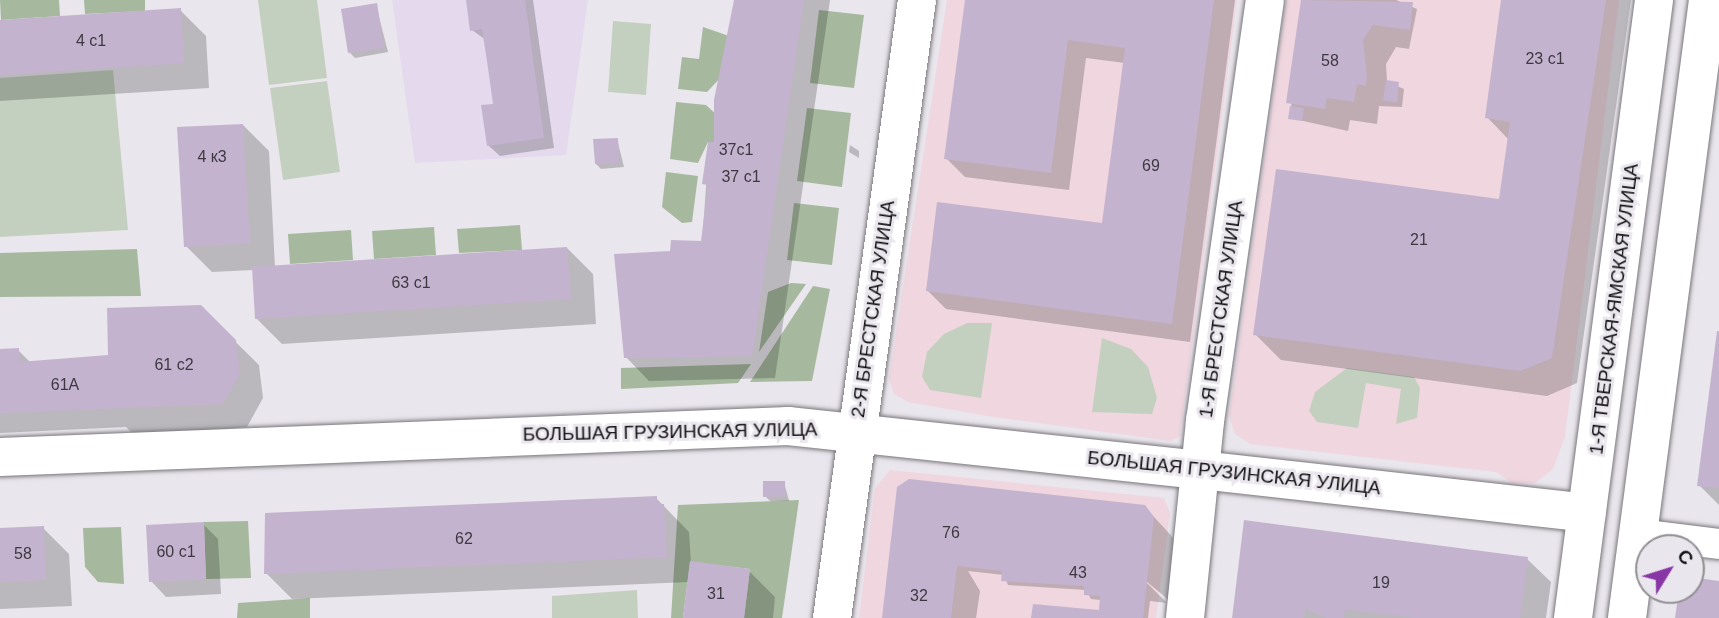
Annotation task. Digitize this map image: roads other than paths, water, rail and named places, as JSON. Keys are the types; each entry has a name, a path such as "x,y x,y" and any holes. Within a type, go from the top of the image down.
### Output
{"main road":[{"name":"2-Я БРЕСТСКАЯ УЛИЦА","path":"832,618 917,0"},
{"name":"1-Я БРЕСТСКАЯ УЛИЦА","path":"1185,618 1200,470 1265,0"},
{"name":"1-Я ТВЕРСКАЯ-ЯМСКАЯ УЛИЦА","path":"1573,618 1654,0"},
{"path":"1639,534 1708,0"},
{"name":"БОЛЬШАЯ ГРУЗИНСКАЯ УЛИЦА","path":"0,457 631,430 788,426 856,431 1587,513"},
{"path":"1627,618 1635,562"}]}
